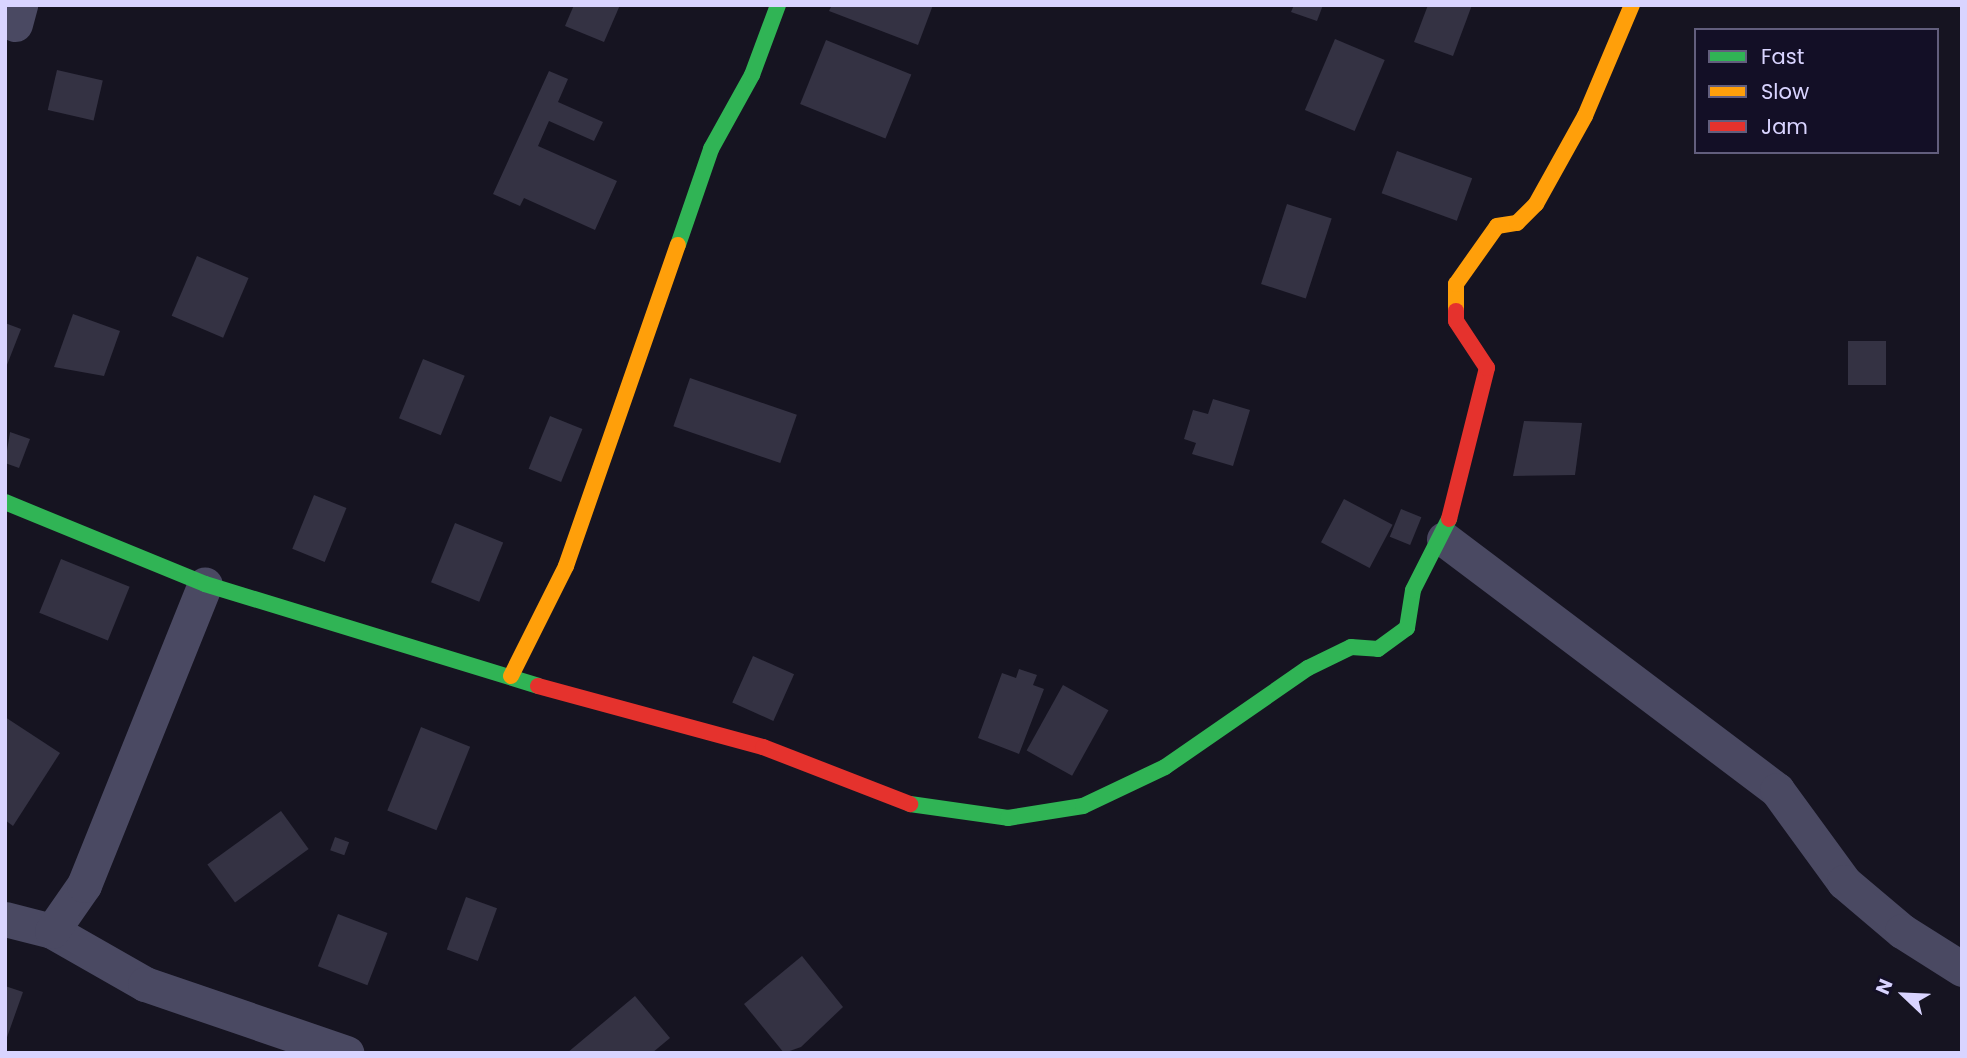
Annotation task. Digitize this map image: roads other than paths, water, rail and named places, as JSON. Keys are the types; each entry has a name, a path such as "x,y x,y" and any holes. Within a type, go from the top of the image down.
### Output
{"street":[{"path":"511,676 566,566 711,149 752,75 778,5"},
{"path":"5,502 205,584 694,733 763,747 940,813 1043,817 1125,789 1165,768 1308,668 1351,648 1378,649 1394,642 1407,628 1413,590 1444,539 1487,369 1456,321 1456,284 1497,226 1517,223 1536,204 1585,116 1632,5"},
{"path":"1444,539 1777,790 1843,882 1902,931 1962,969"},
{"path":"52,931 84,885 205,584"},
{"path":"5,919 52,931 145,984 346,1053"}]}
